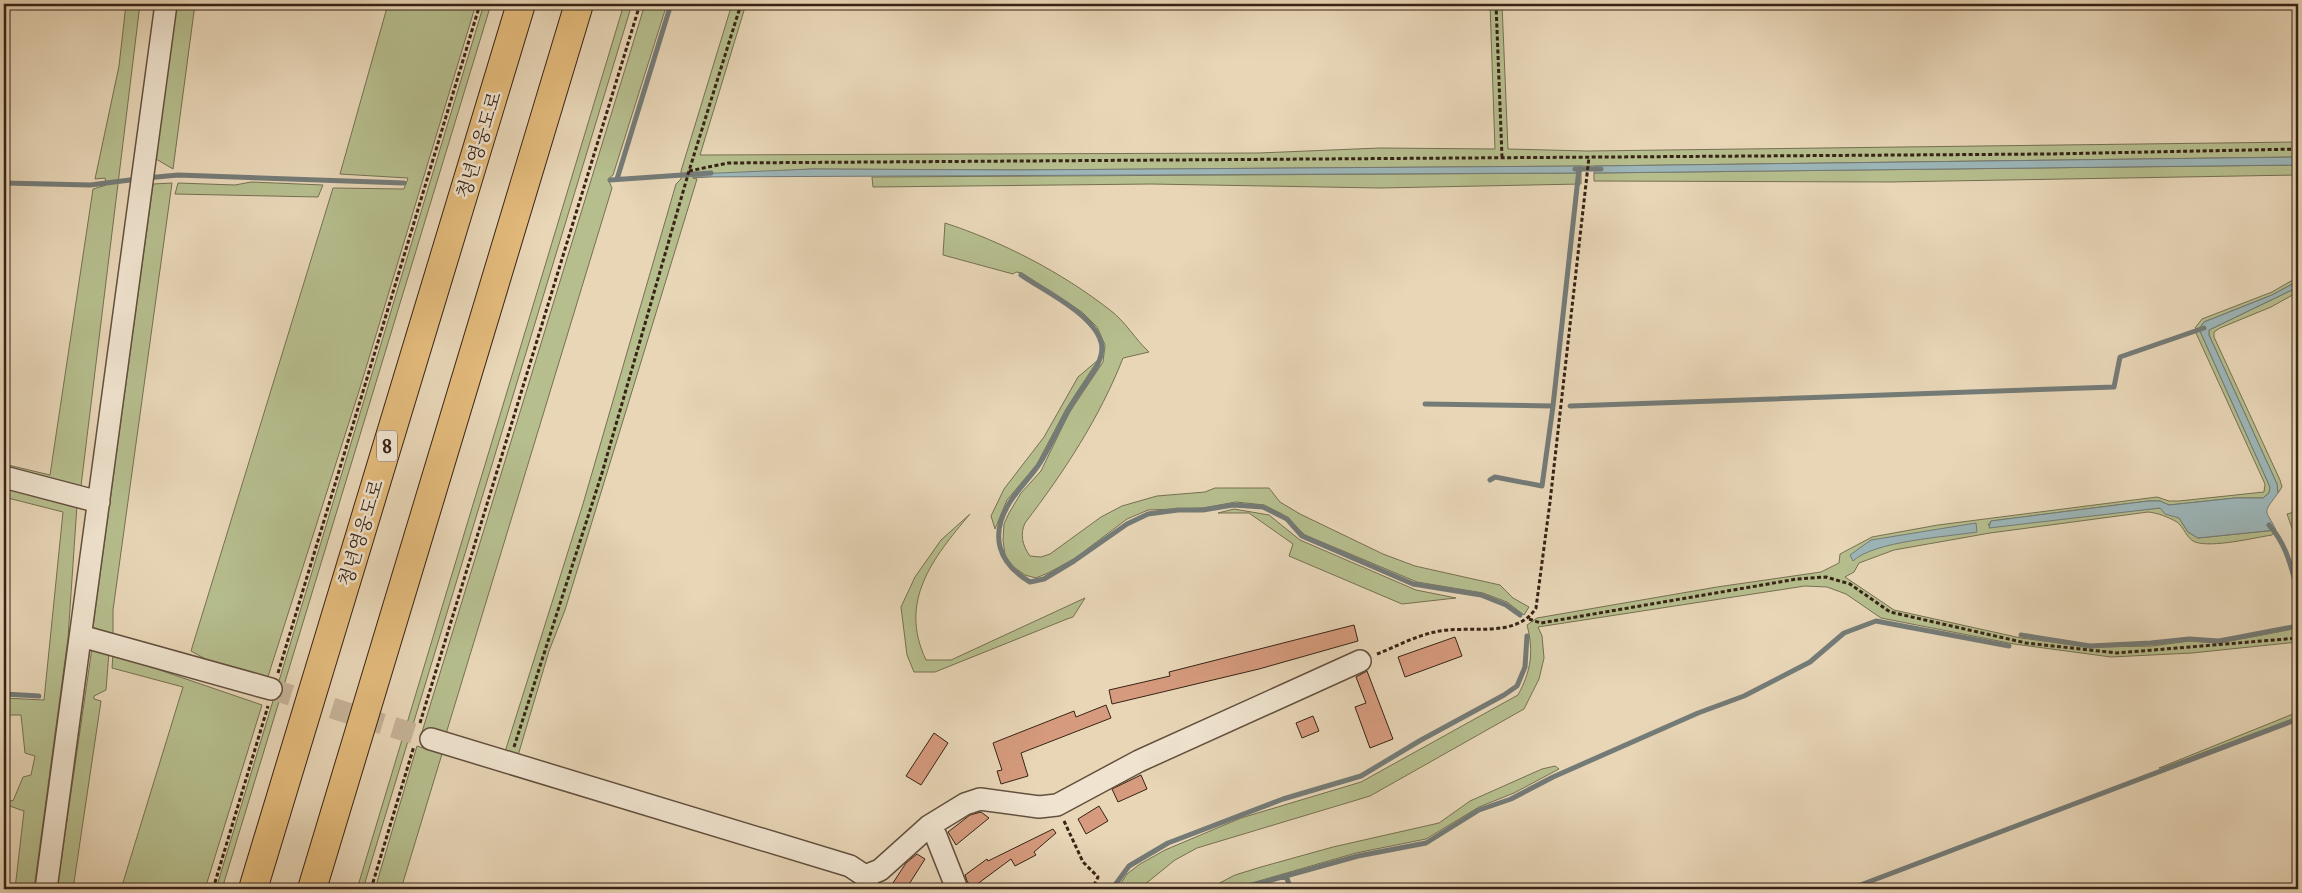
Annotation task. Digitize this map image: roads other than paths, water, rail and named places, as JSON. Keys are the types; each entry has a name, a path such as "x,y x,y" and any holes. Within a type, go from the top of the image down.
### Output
{"highway":[{"name":"청년영웅도로","path":"253,889 521,4"},
{"path":"312,889 579,4"}],"street":[{"path":"46,889 166,4"},
{"path":"4,477 99,502"},
{"path":"81,636 272,691"},
{"path":"422,735 850,866 867,882 929,826 965,804 980,800 1039,807 1057,805 1140,760 1360,661"},
{"path":"929,826 936,836 957,889"}],"water":[{"path":"2298,157 2298,165 1594,173 1595,166"},
{"path":"1582,166 1581,173 692,177 696,174 812,169 1016,170"},
{"path":"2298,281 2298,287 2209,330 2209,335 2277,484 2278,493 2267,509 2276,530 2198,538 2188,532 2179,518 2165,514 2160,508 1989,528 1991,521 2148,501 2160,501 2169,505 2235,498 2263,498 2269,493 2270,487 2199,329 2204,322 2272,295"},
{"path":"1976,523 1977,532 1893,544 1863,554 1853,561 1850,555 1871,540"}],"waterway":[{"path":"617,179 671,4"},
{"path":"1575,169 1601,169"},
{"path":"1425,404 1553,406 1579,169"},
{"path":"610,180 711,173"},
{"path":"146,178 178,175 404,183"},
{"path":"4,183 90,185 138,179"},
{"path":"1021,275 1067,304 1088,322 1096,332 1102,349 1095,369 1074,401 1040,463 1010,502 1000,526 1000,547 1004,557 1010,566 1030,582 1044,579 1074,561 1127,524 1148,514 1178,510 1203,510 1233,505 1263,507 1287,519 1302,536 1413,584 1481,595 1506,605 1520,615"},
{"path":"1570,406 2114,387 2120,357 2204,328"},
{"path":"1490,480 1495,477 1542,486 1553,406"},
{"path":"2269,525 2284,548 2298,592"},
{"path":"1239,889 1358,856 1426,843 1479,810 1511,799 1553,777 1698,713 1744,696 1810,662 1844,633 1876,621 2009,646"},
{"path":"2021,635 2090,646 2189,639 2219,641 2298,626"},
{"path":"1112,889 1129,866 1168,843 1283,799 1361,776 1421,740 1504,695 1517,686 1525,667 1527,636"},
{"path":"4,694 39,696"},
{"path":"1850,889 2298,719"},
{"path":"1286,876 1291,889"}],"tunnel":[{"path":"271,689 431,739"}]}
